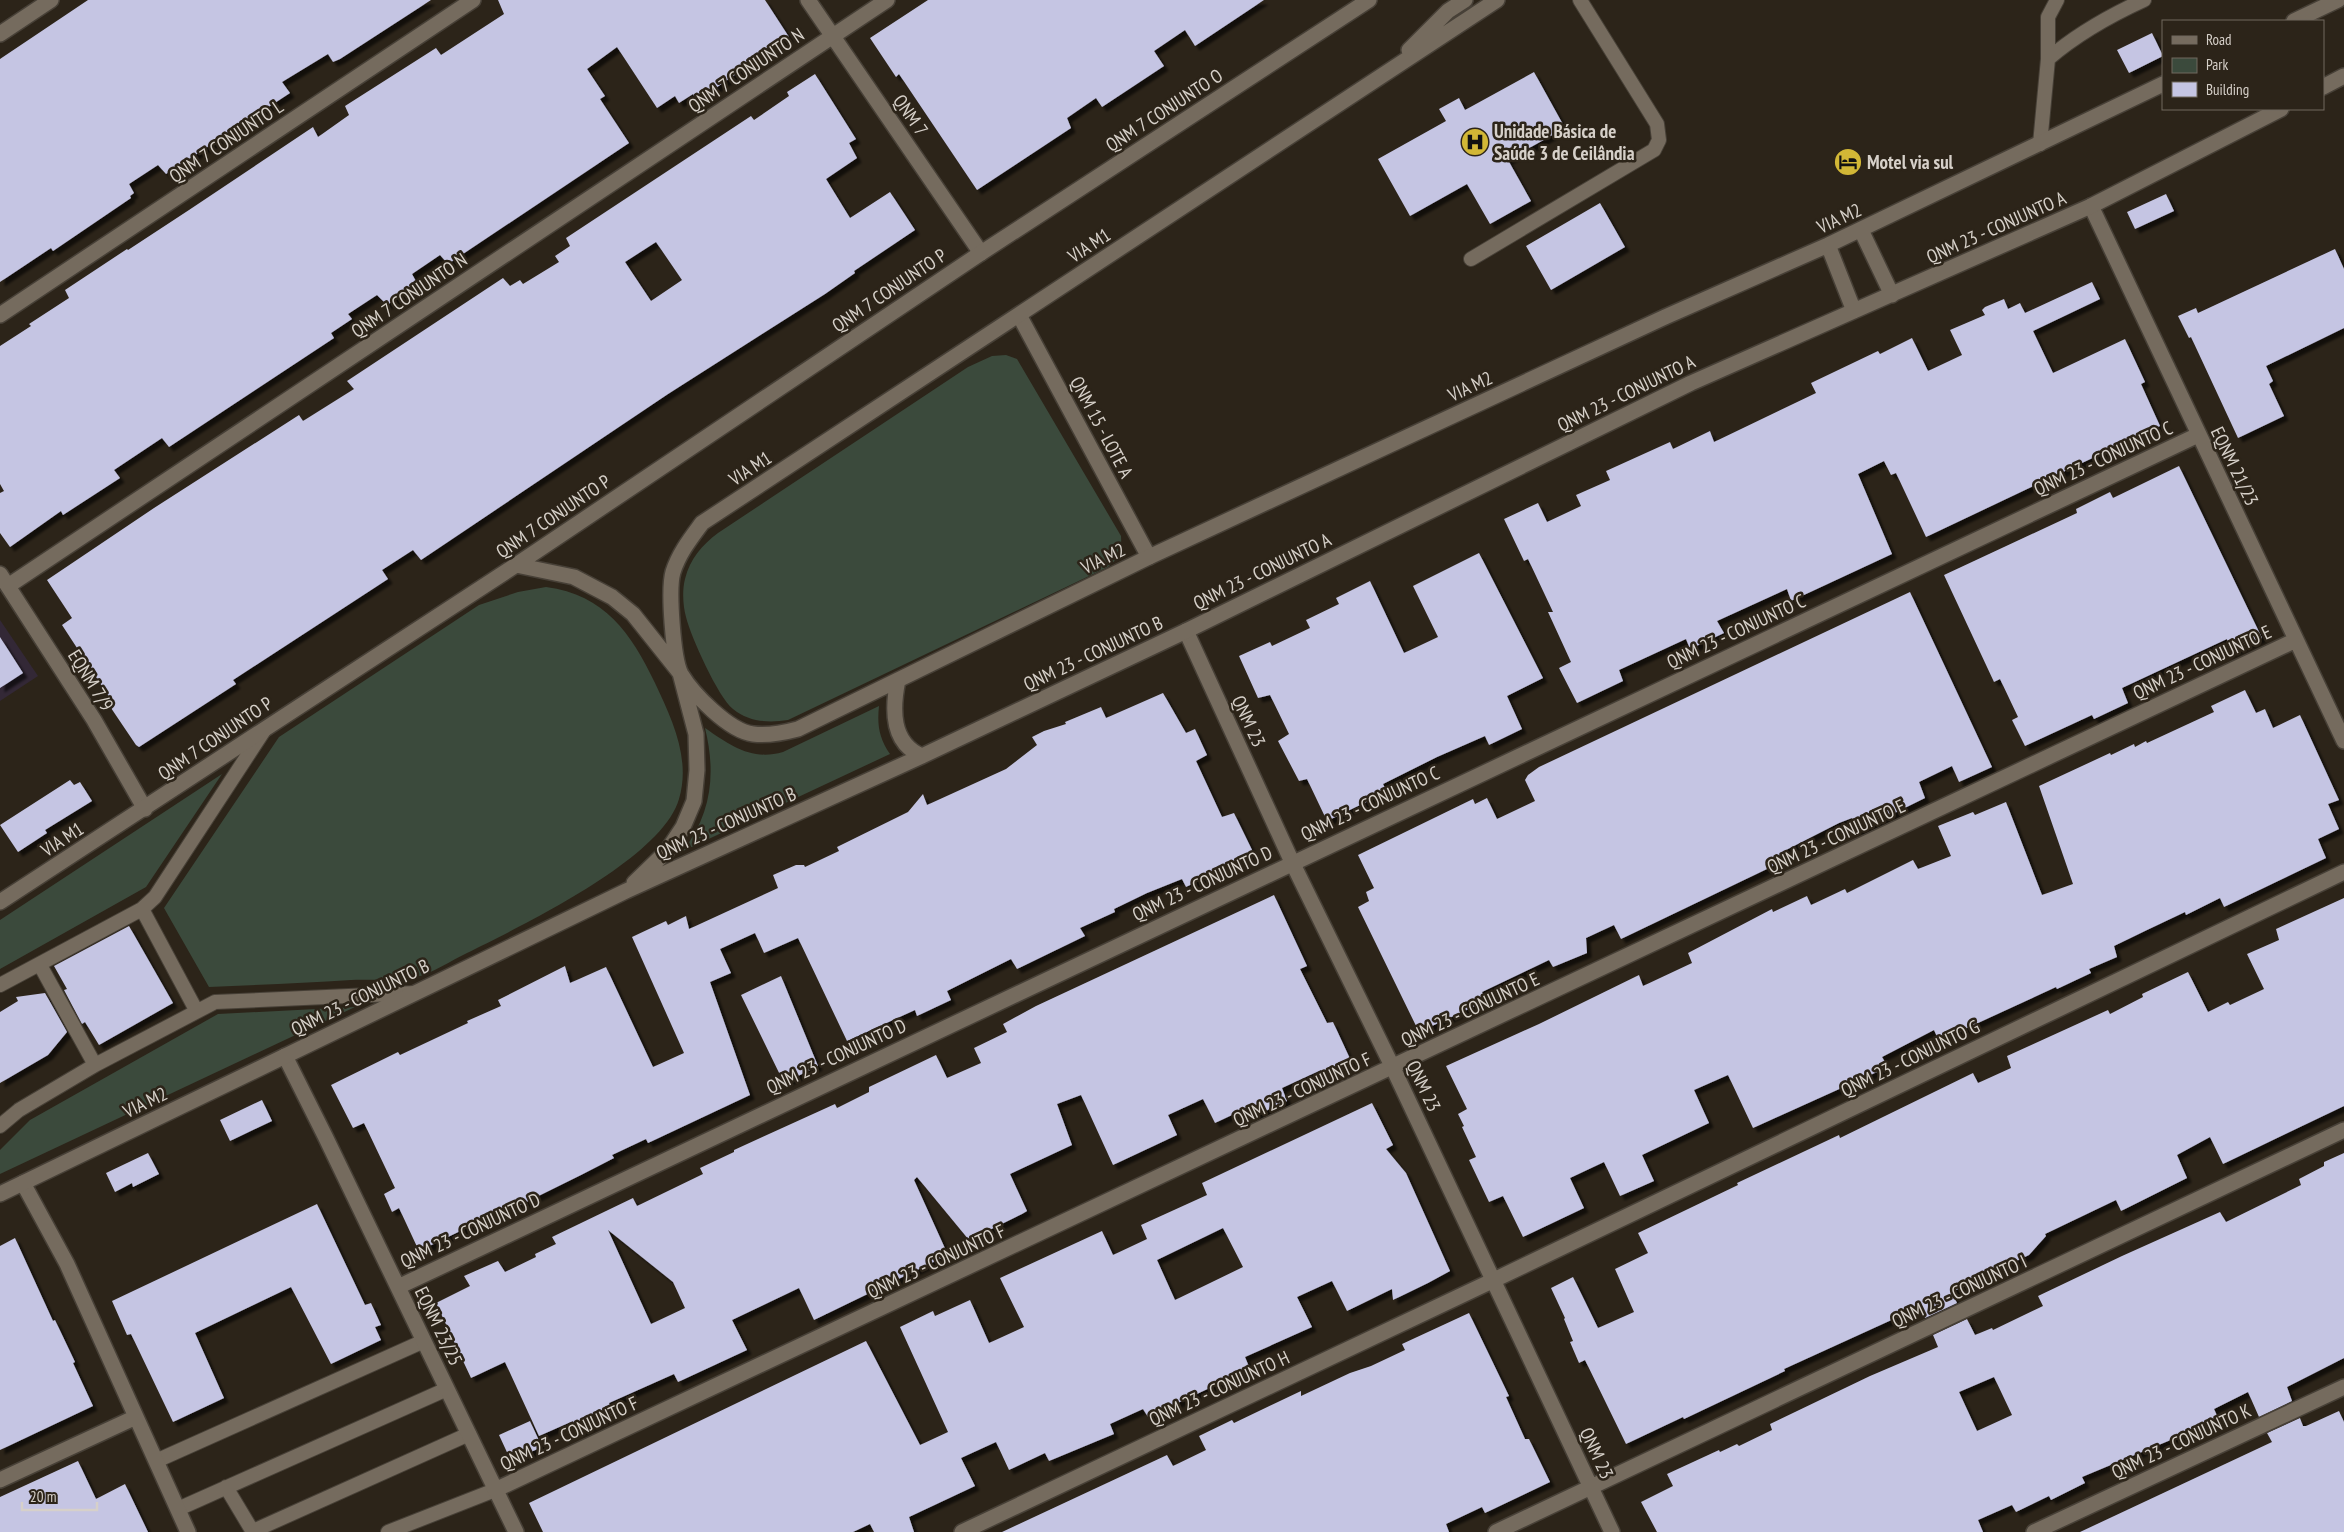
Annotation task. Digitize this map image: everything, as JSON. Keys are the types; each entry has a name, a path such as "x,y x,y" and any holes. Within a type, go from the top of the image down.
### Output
{"street":[{"path":"0,34 51,0"},
{"name":"QNM 7 CONJUNTO L","path":"0,315 473,0"},
{"name":"QNM 7","path":"808,0 981,253"},
{"name":"QNM 7 CONJUNTO N","path":"4,580 887,0"},
{"name":"QNM 7 CONJUNTO O","path":"981,253 1369,0"},
{"path":"1387,72 1448,11 1465,0"},
{"name":"VIA M1","path":"626,891 667,851 683,827 694,801 697,770 696,734 680,673 671,622 673,573 684,547 702,523 1497,0"},
{"path":"2296,20 2338,0"},
{"path":"2324,86 2344,76"},
{"name":"VIA M2","path":"516,565 574,577 612,597 634,614 708,706 736,727 751,734 774,734 798,729 1149,557 1665,317 1828,246 2162,84"},
{"path":"2091,206 2279,110"},
{"name":"QNM 23 - CONJUNTO A","path":"1186,631 1691,383 2091,206"},
{"name":"EQNM 21/23","path":"2091,206 2344,742"},
{"path":"1861,230 1892,295"},
{"path":"1828,246 1854,311"},
{"name":"QNM 7 CONJUNTO P","path":"145,809 516,565 981,253"},
{"name":"QNM 15 - LOTE A","path":"1019,315 1149,557"},
{"name":"QNM 23 - CONJUNTO C","path":"1292,862 2198,435"},
{"name":"EQNM 7/9","path":"4,580 94,720 145,809"},
{"name":"QNM 23 - CONJUNTO B","path":"285,1056 626,891 922,756 1186,631"},
{"name":"QNM 23","path":"1186,631 1292,862 1394,1068 1612,1532"},
{"name":"QNM 23 - CONJUNTO E","path":"1394,1068 2296,640"},
{"path":"898,680 893,708 897,728 904,744 912,752 922,756"},
{"name":"VIA M1","path":"0,902 145,809"},
{"name":"QNM 23 - CONJUNTO D","path":"398,1287 1292,862"},
{"name":"QNM 23 - CONJUNTO G","path":"1494,1280 2344,872"},
{"name":"VIA M2","path":"0,1194 285,1056"},
{"name":"EQNM 23/25","path":"285,1056 516,1532"},
{"name":"QNM 23 - CONJUNTO F","path":"495,1490 1394,1068"},
{"name":"QNM 23 - CONJUNTO I","path":"1496,1532 2344,1130"},
{"path":"23,1183 67,1264 188,1532"},
{"name":"QNM 23 - CONJUNTO H","path":"962,1532 1494,1280"},
{"name":"QNM 23 - CONJUNTO K","path":"2034,1532 2344,1387"},
{"path":"0,1480 136,1417"}],"lane":[{"path":"1471,259 1654,150 1658,140 1657,124 1580,0"},
{"path":"2040,144 2048,59 2048,17 2057,0"},
{"path":"2048,59 2069,41 2113,14 2144,0"},
{"path":"0,985 40,966 142,909 155,897 266,728"},
{"path":"142,909 196,1010"},
{"path":"40,966 95,1065"},
{"path":"0,1126 19,1110 95,1065 196,1010 215,1002 416,993"},
{"path":"156,1461 424,1342"},
{"path":"178,1510 447,1389"},
{"path":"226,1487 253,1531 468,1434"},
{"path":"388,1532 495,1490"}],"shaded area":[{"path":"0,620 38,676 0,701"}],"green space":[{"path":"1006,355 1017,359 1121,536 1120,550 1115,560 1108,567 788,720 752,719 733,709 720,692 706,666 693,638 685,613 683,593 685,579 697,553 718,533 968,367 992,356"},
{"path":"546,587 567,591 585,598 600,608 614,619 626,633 646,665 668,711 681,754 683,769 679,799 667,822 646,845 619,867 587,888 521,926 422,975 408,979 209,987 164,908 279,737 479,605 518,592"},
{"path":"879,706 878,719 880,731 883,742 890,754 683,851 693,837 700,822 709,792 711,777 710,761 705,728 742,750 761,755 772,754 783,752"},
{"path":"222,774 146,887 0,969 0,920"},
{"path":"355,1007 0,1174 0,1150 30,1120 218,1014"}],"building":[{"path":"88,0 431,0 340,59 333,62 328,54 282,82 290,93 166,174 158,165 129,184 134,193 130,196 131,198 53,251 51,248 0,282 0,59"},
{"path":"498,0 765,0 789,37 697,101 693,94 679,103 675,96 657,108 617,47 587,69 605,96 600,99 629,143 448,264 440,255 412,274 418,285 387,305 377,295 348,314 352,319 331,333 334,338 169,447 162,438 114,470 120,478 63,515 61,511 10,547 0,533 0,493 4,491 0,484 0,346 69,298 65,290 127,249 313,127 318,137 349,115 345,106 436,48 441,55 504,14"},
{"path":"928,0 1264,0 1195,46 1185,30 1154,51 1164,66 1102,107 1096,98 1067,118 1071,128 977,190 899,74 896,77 870,38"},
{"path":"2152,33 2162,56 2129,73 2117,50"},
{"name":"Unidade Básica de Saúde 3 de Ceilândia","path":"1534,72 1565,128 1508,160 1531,201 1490,224 1467,184 1410,216 1378,159 1446,121 1439,109 1459,98 1465,110"},
{"path":"815,74 856,139 849,143 857,158 826,179 850,218 890,192 915,230 854,271 855,273 825,294 668,394 421,560 413,550 382,570 388,579 233,680 236,684 139,747 136,745 109,705 113,703 62,625 72,618 47,580 154,508 299,415 303,421 354,389 347,381 503,278 510,286 520,280 523,284 559,262 555,256 570,246 566,238 751,116 754,120 789,96 787,92","holes":["656,242 682,280 651,301 625,262"]},
{"path":"2166,194 2174,211 2135,229 2127,212"},
{"path":"1600,203 1625,247 1551,290 1526,246"},
{"path":"2335,249 2344,269 2344,328 2266,366 2273,381 2269,384 2284,416 2238,438 2191,337 2189,338 2178,316 2196,308 2198,313"},
{"path":"2092,282 2100,299 2033,331 2053,373 2125,339 2145,382 2141,384 2160,426 1926,537 1896,473 1891,475 1884,461 1858,474 1892,554 1791,601 1787,589 1717,621 1724,633 1690,649 1686,639 1619,670 1623,681 1577,703 1559,668 1571,662 1548,612 1553,612 1528,559 1524,561 1504,519 1538,503 1547,522 1581,506 1576,495 1610,480 1606,471 1670,442 1673,449 1710,431 1714,442 1816,393 1811,383 1878,351 1880,354 1912,338 1928,371 1962,355 1950,330 1985,315 1982,310 1985,307 2004,299 2008,309 2020,303 2025,313"},
{"path":"2179,466 2262,638 2228,654 2227,639 2122,688 2128,703 2094,719 2092,715 2025,746 2012,720 2018,717 2000,679 1994,682 1944,575 2077,513 2076,509 2110,492 2113,498"},
{"path":"1479,553 1543,678 1507,696 1522,729 1489,745 1485,736 1437,757 1383,784 1387,792 1327,821 1307,779 1299,781 1278,741 1289,734 1270,695 1258,698 1239,656 1270,642 1272,646 1310,628 1306,620 1339,604 1336,598 1370,581 1404,653 1438,637 1413,586"},
{"path":"1910,592 1992,767 1959,782 1952,766 1919,782 1925,798 1858,831 1852,818 1839,823 1786,850 1790,858 1621,939 1614,925 1586,938 1587,953 1553,967 1549,960 1482,992 1486,1001 1419,1032 1358,907 1369,901 1366,892 1374,888 1358,855 1473,799 1475,804 1487,798 1497,819 1535,801 1525,780 1528,775 1539,767"},
{"path":"0,637 23,673 0,688"},
{"path":"2245,690 2256,713 2265,709 2273,728 2300,715 2339,800 2328,804 2339,829 2318,839 2326,858 2224,907 2220,898 2186,915 2185,912 2114,946 2117,957 2089,969 2091,973 2057,989 2056,987 1939,1041 1934,1030 1882,1057 1888,1067 1753,1128 1728,1075 1694,1090 1709,1123 1642,1155 1654,1181 1620,1196 1604,1162 1570,1178 1584,1208 1523,1237 1503,1196 1489,1202 1469,1160 1476,1157 1458,1114 1467,1109 1446,1066 1539,1024 1639,975 1643,986 1692,963 1688,953 1772,909 1773,912 1807,896 1811,905 1845,889 1847,893 1913,860 1918,869 1951,856 1938,826 1973,812 1975,815 2006,802 2042,895 2073,884 2039,786 2110,753 2111,755 2134,744 2135,747 2146,741 2147,743 2214,712 2211,706"},
{"path":"1163,693 1186,733 1195,729 1207,755 1196,761 1222,817 1234,813 1254,854 1186,887 1182,879 1147,893 1114,909 1115,912 1080,928 1085,936 1017,969 1011,959 947,991 951,1000 917,1016 915,1010 847,1041 798,938 764,953 755,933 720,949 731,973 710,982 750,1095 648,1143 646,1139 612,1155 614,1158 581,1175 480,1225 479,1222 419,1251 399,1208 392,1212 384,1194 395,1188 364,1123 353,1128 331,1085 398,1052 400,1055 468,1023 467,1021 501,1006 498,1000 565,966 570,983 606,967 653,1067 684,1053 632,937 666,921 668,925 686,916 689,929 778,888 773,875 796,865 804,865 805,867 839,851 837,847 908,812 923,794 927,805 1006,769 1037,745 1032,737 1044,731 1066,724 1065,722 1101,707 1106,718"},
{"path":"70,780 74,785 80,782 92,801 45,830 47,833 18,852 0,825"},
{"path":"1274,895 1307,966 1300,969 1327,1023 1333,1022 1352,1063 1325,1076 1321,1070 1282,1088 1287,1101 1253,1117 1249,1107 1215,1123 1203,1099 1168,1115 1177,1135 1113,1165 1081,1095 1057,1104 1072,1145 1010,1174 1027,1211 969,1240 917,1177 914,1180 948,1255 814,1320 799,1288 732,1320 747,1350 678,1382 674,1374 609,1403 613,1415 579,1432 573,1421 539,1436 505,1362 471,1378 436,1303 470,1286 464,1276 498,1261 505,1272 536,1257 535,1254 556,1244 552,1237 633,1198 637,1206 703,1174 700,1168 734,1152 734,1150 835,1104 837,1108 869,1092 869,1087 936,1055 947,1078 981,1063 974,1048 1007,1032 1003,1024 1036,1006","holes":["608,1230 673,1282 685,1308 651,1324"]},
{"path":"2344,898 2344,1106 2223,1164 2210,1137 2177,1155 2187,1178 2121,1211 2116,1200 2045,1234 2046,1236 2029,1255 1954,1291 1955,1294 1953,1295 1957,1303 1925,1318 1920,1307 1784,1369 1785,1371 1684,1419 1683,1417 1626,1444 1585,1360 1579,1363 1570,1342 1573,1341 1565,1318 1551,1288 1573,1277 1598,1328 1634,1312 1615,1269 1648,1253 1638,1233 1738,1185 1737,1183 1839,1135 1840,1138 1973,1073 1978,1083 2011,1068 2007,1056 2108,1010 2110,1014 2143,997 2142,994 2188,972 2208,1012 2228,1002 2230,1005 2264,989 2247,954 2279,940 2276,929"},
{"path":"129,926 173,1003 99,1045 85,1022 82,1024 64,990 67,989 54,966"},
{"path":"781,976 818,1066 784,1083 741,995"},
{"path":"45,993 67,1032 48,1055 0,1083 0,1012 18,1001 16,997"},
{"path":"262,1100 272,1121 230,1141 220,1120"},
{"path":"1372,1103 1393,1145 1386,1149 1406,1173 1450,1271 1393,1300 1392,1289 1347,1311 1332,1281 1297,1297 1312,1327 1245,1357 1250,1369 1148,1417 1143,1409 1110,1424 1114,1434 1049,1461 1045,1453 1009,1470 996,1442 961,1458 975,1486 909,1517 914,1532 874,1532 870,1524 853,1532 543,1532 529,1503 866,1341 920,1445 948,1432 900,1327 933,1311 935,1316 970,1300 989,1343 1024,1327 1000,1278 1102,1231 1113,1255 1147,1239 1141,1225 1207,1195 1202,1183","holes":["1223,1228 1243,1267 1175,1300 1157,1260"]},
{"path":"148,1153 159,1174 133,1187 132,1183 115,1192 106,1173"},
{"path":"2344,1153 2344,1358 2287,1387 2292,1401 2259,1417 2248,1392 2214,1409 2219,1420 2186,1437 2185,1434 2082,1477 2085,1483 2051,1500 2049,1496 2016,1512 2012,1505 1978,1520 1983,1532 1657,1532 1641,1502 1673,1486 1667,1474 1719,1450 1720,1452 1737,1444 1739,1446 1772,1430 1770,1424 1870,1376 1938,1347 1933,1335 1967,1319 1975,1335 1992,1328 1993,1330 2043,1306 2038,1296 2122,1256 2220,1212 2226,1222 2301,1185 2299,1179 2324,1166 2324,1162","holes":["1994,1377 2012,1415 1977,1431 1959,1392"]},
{"path":"317,1204 365,1305 371,1303 381,1325 375,1327 381,1340 331,1364 291,1287 195,1333 224,1398 173,1422 131,1334 127,1335 112,1301"},
{"path":"15,1238 53,1321 55,1320 75,1362 73,1363 93,1406 0,1450 0,1246"},
{"path":"1469,1313 1509,1396 1506,1397 1525,1439 1529,1439 1550,1482 1485,1513 1482,1507 1446,1524 1449,1532 1002,1532 1167,1455 1173,1466 1206,1450 1199,1436 1232,1420 1234,1423 1301,1391 1301,1396 1350,1373 1371,1366 1405,1350 1402,1344"},
{"path":"2339,1411 2344,1422 2344,1532 2080,1532 2272,1442 2267,1433 2300,1418 2303,1426 2306,1426"},
{"path":"530,1421 542,1447 511,1461 499,1435"},
{"path":"78,1461 96,1499 125,1484 148,1532 0,1532 0,1497"}],"place":[{"name":"Unidade Básica de Saúde 3 de Ceilândia","path":"1475,142"},
{"name":"Motel via sul","path":"1848,162"}]}
